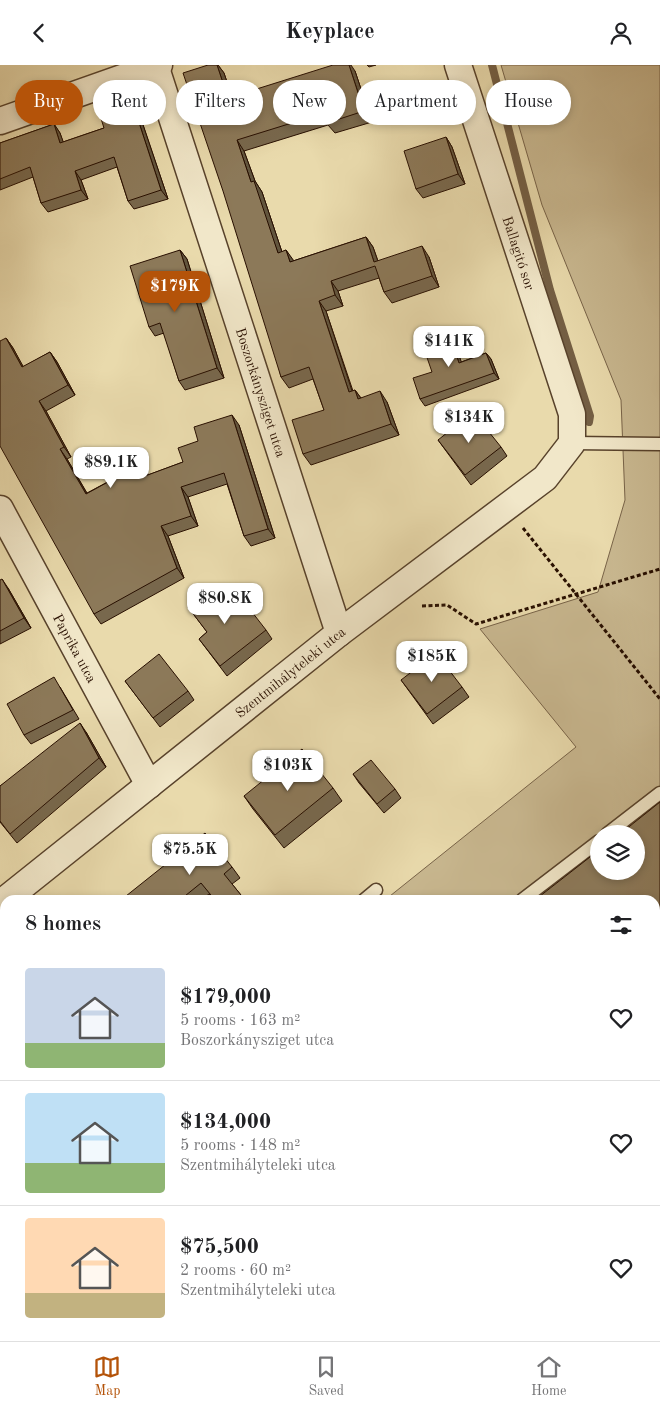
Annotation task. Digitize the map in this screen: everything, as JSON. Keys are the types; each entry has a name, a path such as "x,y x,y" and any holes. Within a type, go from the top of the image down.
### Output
{"street":[{"path":"0,121 156,65"},
{"name":"Boszorkánysziget utca","path":"156,65 339,633"},
{"name":"Ballagitó sor","path":"458,65 540,295 572,414 572,443"},
{"name":"Szentmihályteleki utca","path":"11,895 339,633 545,478 572,443"},
{"name":"Paprika utca","path":"0,509 149,785"}],"lane":[{"path":"572,443 660,444"},
{"path":"619,825 660,793"},
{"path":"529,895 590,848"},
{"path":"370,895 376,890"}],"path":[{"path":"507,508 660,699"},
{"path":"415,606 447,605 476,624 660,569"}],"shaded area":[{"path":"501,65 660,65 660,895 391,895 576,747 480,629 598,592 625,500 621,400 542,205 519,125 571,125 571,80 505,80"}],"building":[{"path":"208,65 217,65 222,80 185,80 183,73"},
{"path":"333,65 349,65 356,86 356,114 346,117 346,80 285,80"},
{"path":"273,84 273,125 285,125 237,140 251,182 254,181 278,253 286,250 290,262 366,237 374,262 422,246 432,276 384,292 375,266 331,281 335,295 319,301 349,392 355,390 358,399 380,391 391,424 303,454 292,420 324,410 309,367 281,377 201,125 263,125 263,87"},
{"path":"51,125 54,125 60,143 104,128 103,125 140,125 161,190 128,201 114,157 75,171 81,190 41,203 30,167 0,179 0,143"},
{"path":"446,137 458,174 416,189 404,151"},
{"path":"180,250 217,368 179,381 160,323 149,327 130,266"},
{"path":"449,334 459,363 486,353 494,373 420,399 413,378 432,372 422,343"},
{"path":"6,338 22,367 50,352 68,385 39,401 64,447 60,449 86,494 141,464 145,476 183,462 178,448 198,441 194,427 232,415 268,529 244,536 224,473 181,487 191,516 161,526 177,568 94,614 0,446 0,341"},
{"path":"473,412 501,447 465,475 438,440"},
{"path":"2,579 24,618 0,631 0,580"},
{"path":"223,587 239,608 245,603 266,630 220,666 199,639 207,632 188,607 207,591 211,596"},
{"path":"436,653 462,687 427,714 401,680"},
{"path":"159,654 188,691 153,718 125,681"},
{"path":"54,677 73,710 24,735 7,704"},
{"path":"80,723 99,758 10,834 0,821 0,786"},
{"path":"302,749 333,788 275,835 244,796"},
{"path":"371,760 395,789 377,804 353,774"},
{"path":"660,802 660,895 541,895 590,857 590,880 645,880 645,825 631,825"},
{"path":"205,833 232,867 224,874 241,895 211,895 201,883 186,895 127,895"}],"waterway":[{"path":"492,65 550,290 590,416 589,422"}]}
